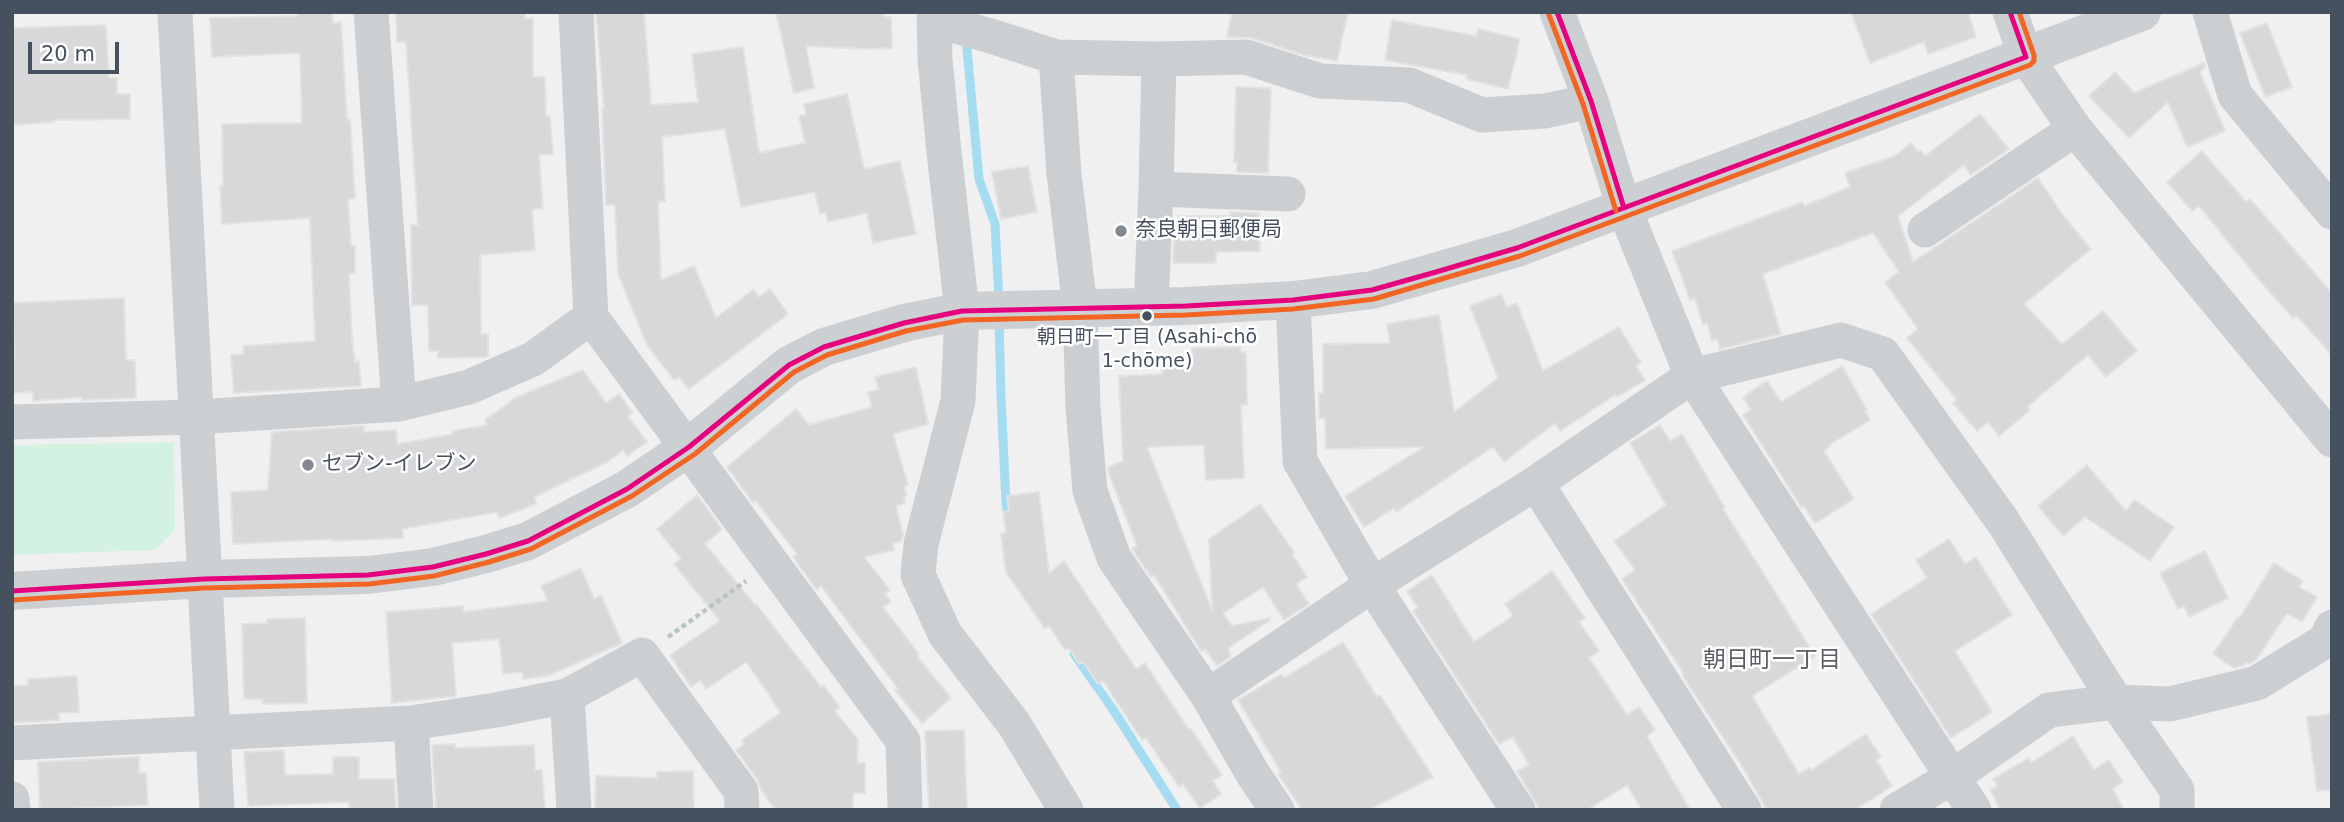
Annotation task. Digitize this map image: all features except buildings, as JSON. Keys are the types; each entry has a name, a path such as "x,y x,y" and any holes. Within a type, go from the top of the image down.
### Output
{"street":[{"path":"175,12 217,810"},
{"path":"371,12 399,404"},
{"path":"576,12 591,317 903,741 905,810"},
{"path":"1551,12 1573,12"},
{"path":"2010,12 2026,57 2074,129 2332,440"},
{"path":"12,591 204,579 368,575 433,567 486,554 528,541 627,489 689,447 789,365 824,347 904,323 962,311 1151,307 1293,300 1372,290 1517,248 2142,12"},
{"path":"2210,12 2235,95 2332,212"},
{"path":"1557,13 1591,101 1625,208 1692,376 1974,810"},
{"path":"1066,810 1014,724 945,634 918,575 922,544 958,401 962,311 935,59 934,16 1056,57 1247,57 1320,81 1409,85 1482,115 1545,111 1591,101"},
{"path":"1056,57 1064,174 1080,308 1083,408 1090,491 1114,558 1208,696 1253,774 1278,810"},
{"path":"1151,307 1159,59"},
{"path":"1925,230 2074,129"},
{"path":"1156,189 1288,194"},
{"path":"1293,300 1300,461 1372,584 1518,810"},
{"path":"12,422 196,417 399,404 469,387 533,359 591,317"},
{"path":"1208,696 1372,584 1536,483 1692,376 1841,340 1883,354 2004,523 2116,702 2177,790 2177,810"},
{"path":"1536,483 1744,810"},
{"path":"1897,810 1951,778 2049,710 2116,702 2170,704 2257,683 2325,641 2332,627"},
{"path":"12,743 411,723 567,696 642,654 740,791 741,810"},
{"path":"567,696 574,810"},
{"path":"411,723 415,810"},
{"path":"12,799 13,810"}],"path":[{"path":"642,654 773,562"}],"green space":[{"path":"174,442 175,530 155,550 12,555 12,445"}],"waterway":[{"path":"966,38 979,179 995,224 999,301"},
{"path":"999,318 1006,503 1009,521"},
{"path":"1074,654 1177,810"}],"transit line":[{"path":"1557,12 1591,101 1624,208"},
{"path":"12,591 204,579 368,575 433,567 486,554 528,541 627,489 689,447 789,365 824,347 904,323 962,311 1186,306 1293,300 1372,290 1436,272 1517,248 2026,57 2010,12"},
{"path":"13,600 204,588 369,584 434,576 489,562 531,549 632,496 695,454 794,372 827,355 906,331 963,320 1186,315 1293,309 1374,299 1520,256 2030,65 2034,61 2034,55 2019,12"},
{"path":"1549,15 1583,104 1616,211"}],"place":[{"name":"奈良朝日郵便局","path":"1121,231"},
{"name":"朝日町一丁目 (Asahi-chō 1-chōme)","path":"1147,316"},
{"name":"セブン-イレブン","path":"308,465"}],"district":[{"name":"朝日町一丁目","path":"1772,661"}]}
